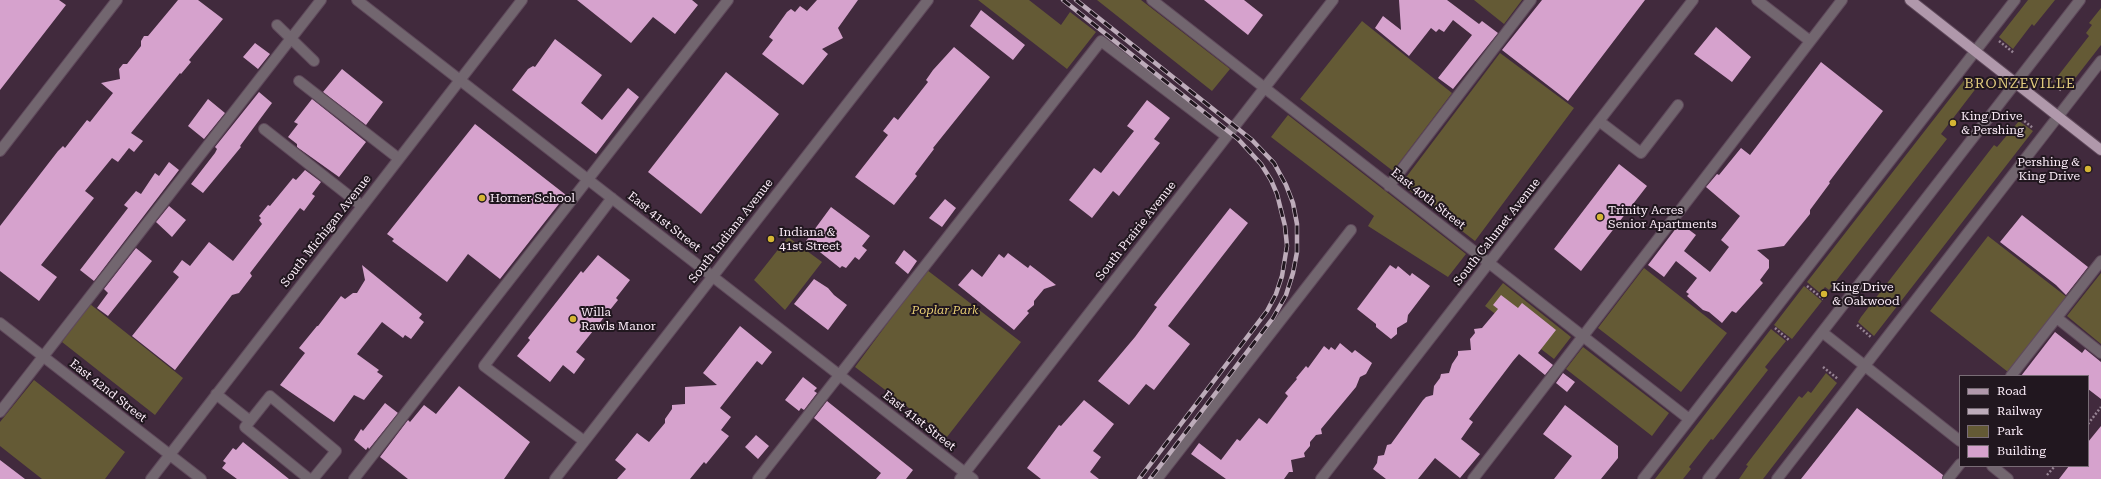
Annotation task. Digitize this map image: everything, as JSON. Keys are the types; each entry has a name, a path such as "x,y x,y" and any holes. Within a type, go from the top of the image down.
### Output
{"main road":[{"path":"1910,0 2101,150"}],"street":[{"path":"0,151 117,0"},
{"path":"0,412 321,0"},
{"name":"East 41st Street","path":"357,0 839,375 962,476 973,479"},
{"name":"South Michigan Avenue","path":"151,479 398,158 522,0"},
{"path":"354,479 728,0"},
{"name":"South Indiana Avenue","path":"555,479 928,0"},
{"name":"East 40th Street","path":"1152,0 1690,419"},
{"name":"South Prairie Avenue","path":"962,476 1333,0"},
{"path":"1389,186 1531,0"},
{"name":"South Calumet Avenue","path":"1321,479 1693,0"},
{"path":"1757,0 1810,41"},
{"path":"1473,479 1842,0"},
{"path":"1643,479 2015,0"},
{"path":"1708,479 2080,0"},
{"path":"277,25 314,61"},
{"path":"758,479 1101,41 1226,136"},
{"path":"1777,479 2101,62"},
{"path":"299,81 398,158"},
{"path":"1599,121 1641,154 1678,105"},
{"path":"264,129 362,206"},
{"path":"584,441 484,366 612,198"},
{"path":"1158,479 1351,230"},
{"path":"2012,375 2101,261"},
{"path":"2056,318 2101,353"},
{"name":"East 42nd Street","path":"0,323 201,479"},
{"path":"1822,332 1959,439"},
{"path":"216,394 250,421"},
{"path":"309,479 245,426 270,396 336,451 314,479"},
{"path":"1948,479 1959,465"},
{"path":"1993,467 2008,479"}],"path":[{"path":"1997,40 2014,53"},
{"path":"1968,76 1984,89"},
{"path":"2047,79 2064,93"},
{"path":"2018,116 2034,129"},
{"path":"1806,285 1823,299"},
{"path":"1857,325 1872,338"},
{"path":"1773,327 1790,341"},
{"path":"1823,367 1840,381"},
{"path":"2089,423 2101,407"},
{"path":"2047,476 2054,467"}],"green space":[{"path":"978,0 1029,0 1061,25 1070,12 1096,32 1067,69"},
{"path":"1097,0 1141,0 1230,69 1212,91"},
{"path":"1474,0 1522,0 1504,24"},
{"path":"2028,0 2055,0 2034,26 2032,24 2013,49 1999,37"},
{"path":"2101,8 2101,45 2066,90 2054,81 2089,36 2086,33 2092,25 2089,23"},
{"path":"1362,21 1452,93 1393,171 1300,99"},
{"path":"1500,53 1574,108 1475,241 1401,184"},
{"path":"1966,78 1977,87 1941,134 1947,139 1829,290 1825,287 1820,293 1807,282"},
{"path":"1288,115 1466,254 1448,277 1368,226 1374,216 1271,137"},
{"path":"2019,121 2033,131 1874,336 1858,322 1861,317 1994,145 1997,147"},
{"path":"1988,236 2068,298 2008,372 1930,311"},
{"path":"788,237 822,262 785,310 754,280"},
{"path":"1644,268 1727,333 1681,392 1598,328"},
{"name":"Poplar Park","path":"927,270 1021,342 947,437 855,367"},
{"path":"2101,273 2101,344 2067,316"},
{"path":"1503,283 1571,337 1554,359 1485,306"},
{"path":"1804,286 1822,301 1792,339 1774,325"},
{"path":"90,304 183,378 155,415 62,342"},
{"path":"1771,329 1786,341 1765,367 1768,370 1713,440 1711,439 1689,467 1691,469 1683,479 1655,479"},
{"path":"1583,347 1669,413 1652,436 1566,369"},
{"path":"1826,373 1837,383 1763,479 1739,479 1748,466 1746,465 1799,396 1802,398 1808,391 1811,393"},
{"path":"34,380 125,452 105,479 42,479 0,446 0,422"}],"building":[{"path":"0,0 59,0 66,5 0,90"},
{"path":"178,0 198,0 223,19 189,60 191,62 181,74 180,73 131,133 143,141 134,152 129,148 118,162 112,158 85,191 94,198 41,265 57,277 39,301 0,271 0,226 58,151 63,146 65,148 87,120 90,122 113,93 101,83 120,79 119,69 123,64 127,64 141,46 141,41 144,36 148,36"},
{"path":"577,0 692,0 698,5 675,34 653,17 631,43"},
{"path":"817,0 858,0 838,28 843,38 822,49 828,54 803,85 762,54 773,40 769,37 787,12 791,9 795,12 800,6 807,11"},
{"path":"1204,0 1244,0 1263,15 1248,35"},
{"path":"1399,0 1447,0 1479,24 1482,21 1498,33 1453,89 1438,78 1472,35 1453,20 1444,32 1439,29 1436,32 1431,28 1409,56 1375,28 1383,16 1401,30"},
{"path":"1542,0 1645,0 1568,101 1502,50"},
{"path":"981,10 1025,45 1013,60 970,26"},
{"path":"1716,27 1751,57 1732,82 1694,54"},
{"path":"555,39 602,75 581,103 602,120 628,88 639,97 596,154 512,90 528,69 533,66 535,67"},
{"path":"255,43 270,54 258,69 243,57"},
{"path":"954,47 990,77 933,148 934,149 915,174 917,176 894,205 855,177 888,135 883,131 894,117 898,120 928,82 926,80 933,70"},
{"path":"1821,62 1883,111 1829,182 1830,183 1810,210 1810,214 1784,246 1757,250 1769,260 1769,268 1760,280 1763,283 1736,313 1732,311 1722,323 1709,312 1703,310 1687,296 1689,294 1686,292 1697,278 1676,261 1664,277 1648,265 1680,223 1696,235 1684,251 1710,272 1729,247 1721,240 1740,216 1706,187 1717,174 1719,175 1741,148 1750,155"},
{"path":"342,69 383,102 366,125 323,92"},
{"path":"726,72 779,114 701,214 648,172"},
{"path":"259,92 272,103 240,146 241,147 203,193 191,184 215,153 217,149 215,147"},
{"path":"208,99 225,113 204,139 188,126"},
{"path":"312,99 366,142 339,177 297,147 297,144 288,137 298,124 294,122"},
{"path":"1147,100 1170,118 1154,139 1160,143 1119,196 1113,191 1092,218 1069,200 1094,168 1101,173 1134,131 1127,126"},
{"path":"475,124 566,195 500,279 468,254 447,282 392,241 394,239 387,234"},
{"path":"169,162 179,170 94,281 80,270 128,208 124,205 136,191 141,194 155,173 159,176"},
{"name":"Trinity Acres Senior Apartments","path":"1619,164 1647,186 1581,271 1554,249"},
{"path":"305,170 321,182 312,194 315,196 304,211 300,208 250,273 252,276 239,293 232,295 175,370 132,336 179,277 173,272 182,260 190,266 209,242 233,261 262,224 259,220 261,218 259,216 268,205 270,206 293,178 296,180"},
{"path":"945,199 956,208 942,227 929,218"},
{"path":"169,206 186,220 172,237 156,222"},
{"path":"831,207 870,236 862,246 867,250 859,260 855,257 846,268 842,266 840,268 806,241"},
{"path":"1230,208 1248,223 1168,326 1190,344 1154,390 1146,384 1129,405 1098,381 1135,337 1157,307 1154,305"},
{"path":"2022,215 2088,267 2066,295 2056,285 2000,242"},
{"path":"136,248 152,261 108,316 97,308 108,293 104,289"},
{"path":"904,250 917,261 908,274 895,263"},
{"path":"1008,253 1028,268 1030,265 1056,285 1044,289 1034,301 1034,305 1027,311 1029,313 1014,330 958,285 972,269 982,277 999,254 1004,258"},
{"name":"Willa Rawls Manor","path":"598,255 630,280 616,298 618,300 576,352 585,359 574,374 563,365 550,382 517,356 530,340 528,338 581,271 583,273"},
{"path":"362,265 422,314 419,318 424,322 411,339 405,335 403,338 382,322 357,354 379,370 377,372 383,376 364,400 354,395 334,422 280,385 305,353 299,348 341,296 345,299 353,293 357,293 365,280"},
{"path":"1390,265 1396,269 1398,266 1410,276 1412,273 1430,286 1408,315 1407,322 1397,328 1397,334 1391,339 1376,327 1376,324 1357,309"},
{"path":"814,279 828,288 834,295 847,305 828,330 794,304"},
{"path":"1501,295 1518,308 1522,303 1556,330 1538,353 1553,365 1545,375 1519,354 1513,361 1469,419 1473,422 1461,439 1480,454 1460,478 1435,458 1418,479 1386,479 1373,469 1377,463 1378,456 1384,455 1387,445 1391,444 1423,400 1426,397 1433,395 1434,386 1441,374 1449,373 1452,364 1458,355 1458,351 1471,350 1470,339 1475,333 1474,329 1482,328 1498,309 1493,305"},
{"path":"740,326 772,352 762,365 757,361 720,408 731,417 721,430 729,436 706,464 704,462 690,479 617,479 626,469 615,460 637,433 649,442 665,423 665,419 672,409 672,405 685,404 685,387 717,385 703,373"},
{"path":"2055,332 2082,353 2085,349 2101,362 2101,399 2089,390 2089,375 2022,375"},
{"path":"1340,343 1352,353 1355,350 1372,363 1366,374 1360,377 1356,387 1321,429 1322,434 1316,435 1310,442 1310,446 1304,453 1305,457 1291,460 1293,472 1289,472 1284,479 1226,479 1191,454 1199,443 1221,460 1237,439 1240,441 1259,418 1267,424 1288,396 1285,393 1306,366 1308,368 1324,346 1329,350 1331,347 1335,350"},
{"path":"1563,373 1575,382 1567,392 1556,383"},
{"path":"803,377 817,388 814,391 817,393 804,410 801,408 799,411 785,400"},
{"path":"459,386 530,442 504,479 408,479 380,457 408,420 410,422 424,405 436,414"},
{"path":"1084,400 1114,424 1093,451 1101,457 1090,472 1099,479 1041,479 1027,468 1059,425 1061,426"},
{"path":"827,401 913,470 906,479 876,479 881,473 814,418"},
{"path":"385,403 398,413 369,449 368,447 366,450 354,440 361,429 363,431"},
{"path":"1565,405 1618,446 1618,458 1601,479 1554,479 1572,456 1543,434"},
{"path":"1857,408 1943,475 1942,479 1801,479"},
{"path":"2101,426 2101,479 2059,479 2068,467 2089,467 2089,441"},
{"path":"756,435 769,446 758,459 745,447"},
{"path":"243,442 289,479 237,479 222,468 226,463 223,461 233,448 236,450"},
{"path":"0,460 25,479 0,479"}],"railway":[{"path":"1063,0 1238,139 1261,164 1271,180 1277,194 1285,226 1287,246 1282,276 1276,294 1267,311 1139,479"},
{"path":"1076,0 1252,140 1274,163 1286,185 1293,203 1297,224 1297,252 1293,273 1286,295 1273,318 1150,479"}],"place":[{"name":"King Drive & Pershing","path":"1953,123"},
{"name":"Pershing & King Drive","path":"2088,169"},
{"name":"Horner School","path":"482,198"},
{"name":"Trinity Acres Senior Apartments","path":"1600,217"},
{"name":"Indiana & 41st Street","path":"771,239"},
{"name":"King Drive & Oakwood","path":"1824,294"},
{"name":"Willa Rawls Manor","path":"573,319"}],"district":[{"name":"BRONZEVILLE","path":"2020,84"}]}
